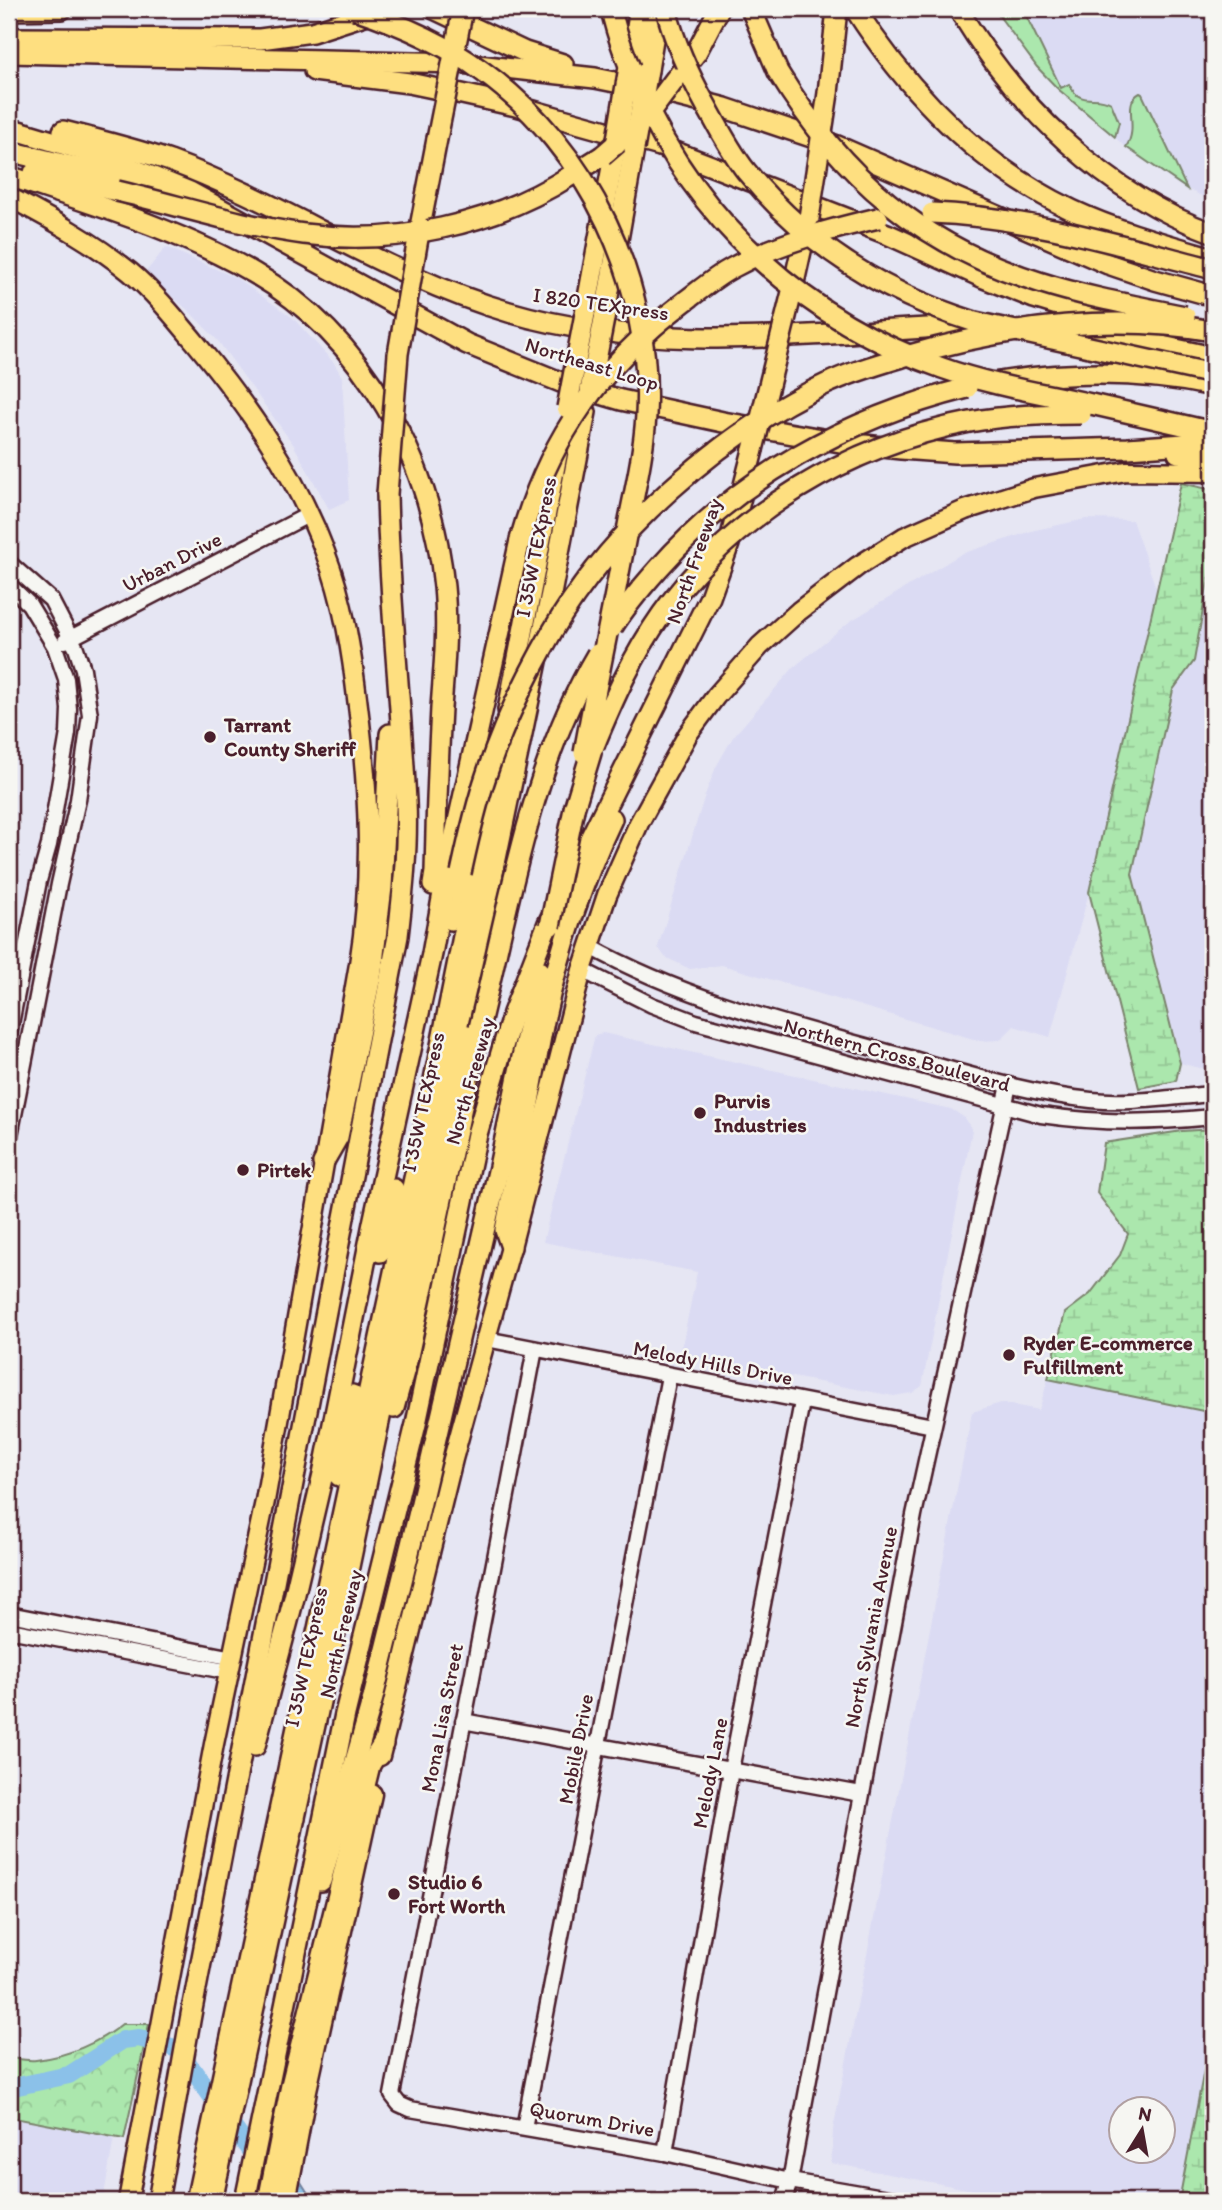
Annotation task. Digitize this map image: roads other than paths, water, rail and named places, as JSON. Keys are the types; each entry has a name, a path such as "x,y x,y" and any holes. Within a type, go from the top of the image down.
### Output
{"highway":[{"path":"9,10 62,9"},
{"path":"296,1943 309,1924 373,1698 499,1167 573,809 643,444 647,386 637,309 628,277 602,211 583,179 546,129 482,71 432,40 394,22 355,9"},
{"path":"9,53 240,49 277,38 312,32 383,9"},
{"path":"434,9 525,52 617,82"},
{"path":"158,2201 398,936 403,890 406,804 390,606 387,494 398,354 463,9"},
{"path":"611,9 623,49 652,119 689,181 742,244 772,272 813,303 868,335 940,367 978,379 1213,432"},
{"name":"I 35W TEXpress","path":"639,68 640,9"},
{"name":"I 35W TEXpress","path":"196,2201 576,410 604,318 625,147 639,68 658,9"},
{"path":"666,9 679,53 745,169 791,219 832,253 901,295 937,310 975,322 1213,374"},
{"path":"676,78 705,9"},
{"path":"9,168 307,234 378,237 447,227 527,200 587,166 646,118 696,54 719,9"},
{"path":"751,9 778,72 829,146 867,186 921,228 981,261 1038,282 1089,296 1213,321"},
{"name":"North Freeway","path":"245,2201 345,1714 416,1424 477,1134 513,1013 548,923 710,597 729,544 809,218 828,93 837,9"},
{"path":"855,9 881,49 914,89 947,123 989,159 1027,185 1071,209 1113,227 1213,258"},
{"path":"9,38 94,37 460,63 550,71 617,82 725,108 835,145 1108,264 1163,283 1211,294"},
{"path":"240,49 268,66 359,75 462,94 516,106 660,146 887,234 1034,298 1084,314 1213,346"},
{"name":"Northeast Loop","path":"13,129 130,166 190,191 467,344 563,383 621,400 723,422 846,443 956,453 1128,448 1213,442"},
{"name":"I 820 TEXpress","path":"13,129 56,129 170,162 219,182 448,292 509,312 566,326 670,338 722,338 1000,324 1091,333 1213,357"},
{"name":"I 35W TEXpress","path":"212,2201 549,603 576,410 584,314 625,147"},
{"path":"9,151 158,187 230,212"},
{"path":"9,176 163,230 213,251 280,289 335,338 358,366 375,389 415,461 428,497 438,544 446,633 435,872 394,1095 396,1120"},
{"path":"192,2011 205,1994 255,1742 294,1598 323,1474 447,871 520,540 530,502 571,419 632,345 730,268 823,231 878,218 932,214 979,215 1064,231 1213,269"},
{"path":"298,1716 295,1701 335,1499 362,1342 461,873 485,777 507,723 552,632 579,592 633,525 664,495 732,441 786,405 828,383 898,358 978,337 1028,329 1108,323 1163,324 1213,331"},
{"path":"358,1518 372,1491 407,1361 479,1028 540,780 564,719 618,618 649,579 697,527 752,484 848,428 896,408 989,383 1063,374 1160,377 1213,386"},
{"path":"573,809 591,754 622,679 661,615 696,572 728,539 797,490 872,451 918,434 972,421 1081,414 1188,427"},
{"path":"1128,448 1213,457"},
{"path":"323,1163 338,1137 372,971 382,887 390,722 398,700"},
{"path":"511,1247 505,1230 545,1018 580,899 622,798 625,768"},
{"path":"268,2201 294,2072 370,1765 383,1744"}],"main road":[{"path":"958,9 997,66 1068,144 1100,170 1148,202 1213,233"},
{"path":"9,197 67,228 121,266 177,320 268,439 325,551 348,632 364,750 369,829 366,922 270,1472 214,1744 128,2201"},
{"path":"286,2201 310,2077 383,1744 453,1459 589,946 607,895 639,823 688,734 716,696 760,646 799,611 858,566 904,537 965,510 1034,488 1126,471 1213,472"}],"street":[{"name":"Urban Drive","path":"55,647 308,515"},
{"path":"9,563 51,600 71,638 83,669 90,715 78,800 15,1074 9,1141"},
{"path":"9,585 29,604 55,647 66,679 68,733 49,845 39,881 9,1034"},
{"path":"39,881 59,884"},
{"name":"Northern Cross Boulevard","path":"589,946 648,976 692,993 818,1032 1044,1094 1094,1100 1146,1100 1213,1094"},
{"name":"Northern Cross Boulevard","path":"582,970 652,1005 685,1017 1041,1115 1092,1122 1152,1123 1213,1117"},
{"path":"810,1053 818,1032"},
{"name":"North Sylvania Avenue","path":"787,2201 861,1794 933,1426 1009,1084"},
{"name":"Melody Hills Drive","path":"486,1339 669,1377 933,1426"},
{"name":"Mona Lisa Street","path":"392,2095 536,1349"},
{"name":"Mobile Drive","path":"524,2128 669,1377"},
{"name":"Melody Lane","path":"665,2153 731,1770 802,1402"},
{"path":"9,1614 232,1665"},
{"path":"9,1630 232,1665"},
{"path":"463,1721 861,1794"},
{"name":"Quorum Drive","path":"392,2095 399,2104 410,2109 665,2153 906,2201"}],"water":[{"path":"299,2179 313,2201 294,2201"}],"waterway":[{"path":"9,2088 69,2075 123,2040 139,2038 178,2049 277,2189"}],"place":[{"name":"Tarrant County Sheriff","path":"210,737"},
{"name":"Purvis Industries","path":"700,1113"},
{"name":"Pirtek","path":"243,1170"},
{"name":"Ryder E-commerce Fulfillment","path":"1009,1355"},
{"name":"Studio 6 Fort Worth","path":"394,1894"}]}
